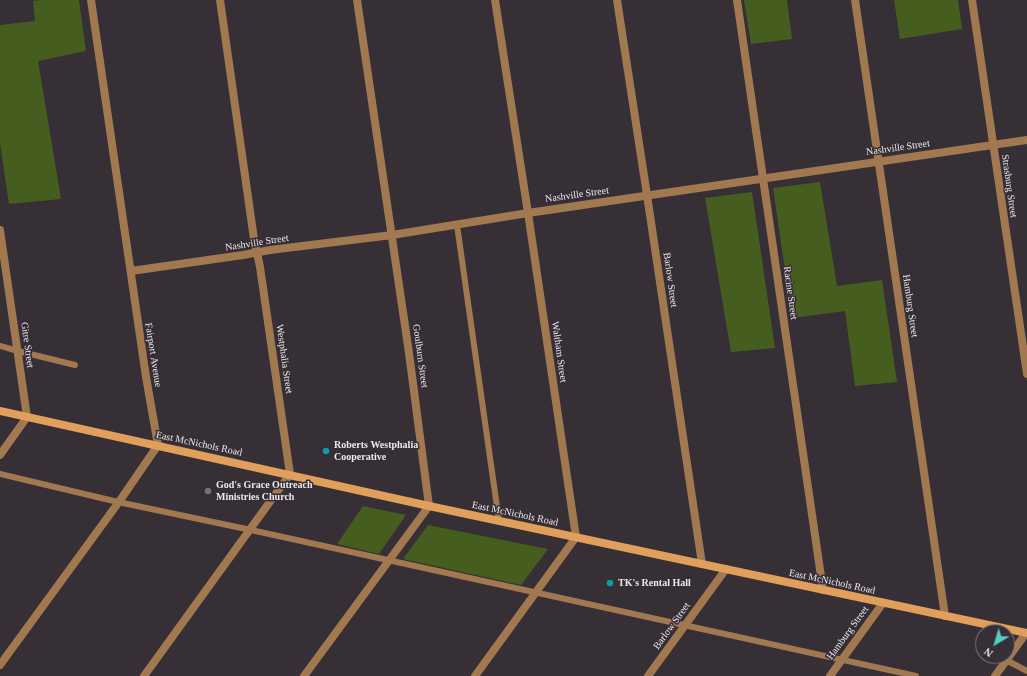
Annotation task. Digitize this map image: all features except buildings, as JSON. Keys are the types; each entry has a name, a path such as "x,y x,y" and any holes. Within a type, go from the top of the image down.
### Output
{"street":[{"name":"Fairport Avenue","path":"91,0 146,377 158,445"},
{"name":"Westphalia Street","path":"220,0 290,474"},
{"name":"Goulburn Street","path":"357,0 410,353 429,506"},
{"name":"Waltham Street","path":"495,0 576,537"},
{"name":"Barlow Street","path":"617,0 702,564"},
{"name":"Racine Street","path":"737,0 823,590"},
{"name":"Hamburg Street","path":"854,0 945,616"},
{"name":"Strasburg Street","path":"972,0 1027,374"},
{"name":"Nashville Street","path":"131,271 270,250 392,236 647,195 1027,140"},
{"name":"Gitre Street","path":"0,230 27,417"},
{"name":"East McNichols Road","path":"0,411 429,506 1026,633"},
{"path":"0,455 27,417"},
{"path":"0,665 158,445"},
{"path":"144,676 290,474"},
{"path":"304,676 429,506"},
{"path":"475,676 576,537"},
{"name":"Barlow Street","path":"648,676 726,569"},
{"name":"Hamburg Street","path":"830,676 883,603"},
{"path":"1015,648 1026,633"},
{"path":"995,676 1003,664"}],"lane":[{"path":"457,225 499,521"},
{"path":"0,346 75,365"},
{"path":"0,474 118,502 916,676"},
{"path":"1012,664 1027,673"}],"green space":[{"path":"79,0 86,51 38,61 61,199 9,204 0,143 0,25 35,21 33,1"},
{"path":"744,0 787,0 792,39 751,44"},
{"path":"894,0 958,0 962,29 900,39"},
{"path":"820,182 837,286 882,280 897,382 855,386 845,311 792,318 773,188"},
{"path":"752,192 775,348 731,352 705,198"},
{"path":"363,506 406,515 379,554 337,544"},
{"path":"428,525 548,549 521,585 403,559"}],"place":[{"name":"Roberts Westphalia Cooperative","path":"326,451"},
{"name":"God's Grace Outreach Ministries Church","path":"208,491"},
{"name":"TK's Rental Hall","path":"610,583"}]}
